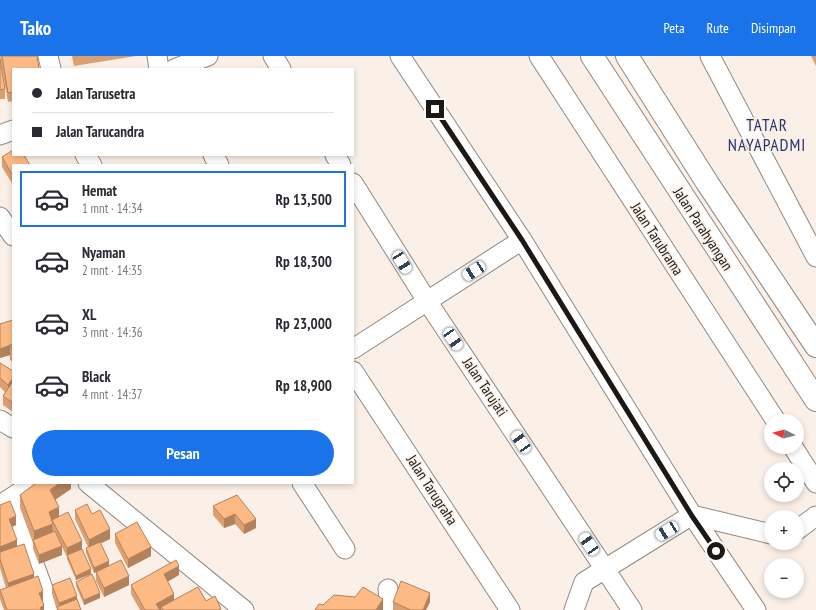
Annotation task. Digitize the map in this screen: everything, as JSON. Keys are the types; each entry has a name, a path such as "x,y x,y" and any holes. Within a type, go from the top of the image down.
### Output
{"main road":[{"name":"Jalan Parahyangan","path":"592,56 684,200 816,400"},
{"name":"Jalan Parahyangan","path":"627,56 708,184 816,346"},
{"path":"684,200 708,184"}],"street":[{"path":"48,56 50,68"},
{"path":"157,56 159,68"},
{"path":"177,68 208,56"},
{"path":"273,56 280,68"},
{"path":"400,56 522,240 692,516 756,610"},
{"name":"Jalan Tarubrama","path":"539,56 771,414"},
{"path":"710,56 816,257"},
{"path":"0,135 12,130"},
{"name":"Jalan Tarujati","path":"354,185 427,301 632,610"},
{"path":"0,217 12,235"},
{"path":"354,347 522,240"},
{"name":"Jalan Tarugraha","path":"354,373 510,610"},
{"path":"0,420 12,427"},
{"path":"797,454 816,483"},
{"path":"33,484 6,502 20,527 51,610"},
{"path":"89,484 244,610"},
{"path":"303,484 345,549"},
{"path":"574,610 584,582 606,570 692,516 764,532"},
{"path":"804,525 816,516"},
{"path":"387,610 389,599 388,589"}],"building":[{"path":"2,56 37,56 39,68 12,68 12,92 8,93"},
{"path":"0,59 5,89 0,90"},
{"path":"12,151 12,156 25,156 29,164 12,164 12,174 2,157"},
{"path":"12,320 12,344 0,349 0,324"},
{"path":"0,363 12,370 12,379 8,385 0,378"},
{"path":"12,382 12,402 3,396"},
{"path":"35,484 59,484 50,490 59,507 49,512 53,524 34,531 20,495"},
{"path":"237,495 256,519 244,525 235,514 224,519 213,506"},
{"path":"10,501 16,516 9,519 17,540 0,547 0,505"},
{"path":"87,504 92,514 100,510 110,529 89,540 75,510"},
{"path":"68,512 82,541 67,548 52,520"},
{"path":"137,522 151,547 128,559 115,534"},
{"path":"55,531 62,546 39,555 33,540"},
{"path":"100,542 109,561 94,568 86,548"},
{"path":"24,544 34,574 8,583 0,559 0,552"},
{"path":"82,549 91,569 76,576 67,555"},
{"path":"121,560 129,576 104,588 96,572"},
{"path":"176,560 179,566 164,574 174,594 156,604 160,610 145,610 131,585"},
{"path":"92,574 100,593 84,600 76,582"},
{"path":"38,576 43,591 39,593 44,605 40,608 41,610 7,610 0,590"},
{"path":"70,578 77,596 59,603 52,585"},
{"path":"401,581 430,593 423,610 411,610 393,602"},
{"path":"198,587 206,601 215,596 221,609 163,610 161,607"},
{"path":"363,587 383,599 376,610 315,610 319,604 323,605 334,595 355,597"},
{"path":"77,599 81,610 58,610 57,607"}],"district":[{"name":"TATAR NAYAPADMI","path":"767,135"}],"route":[{"path":"435,109 522,240 692,516 716,551"}]}
